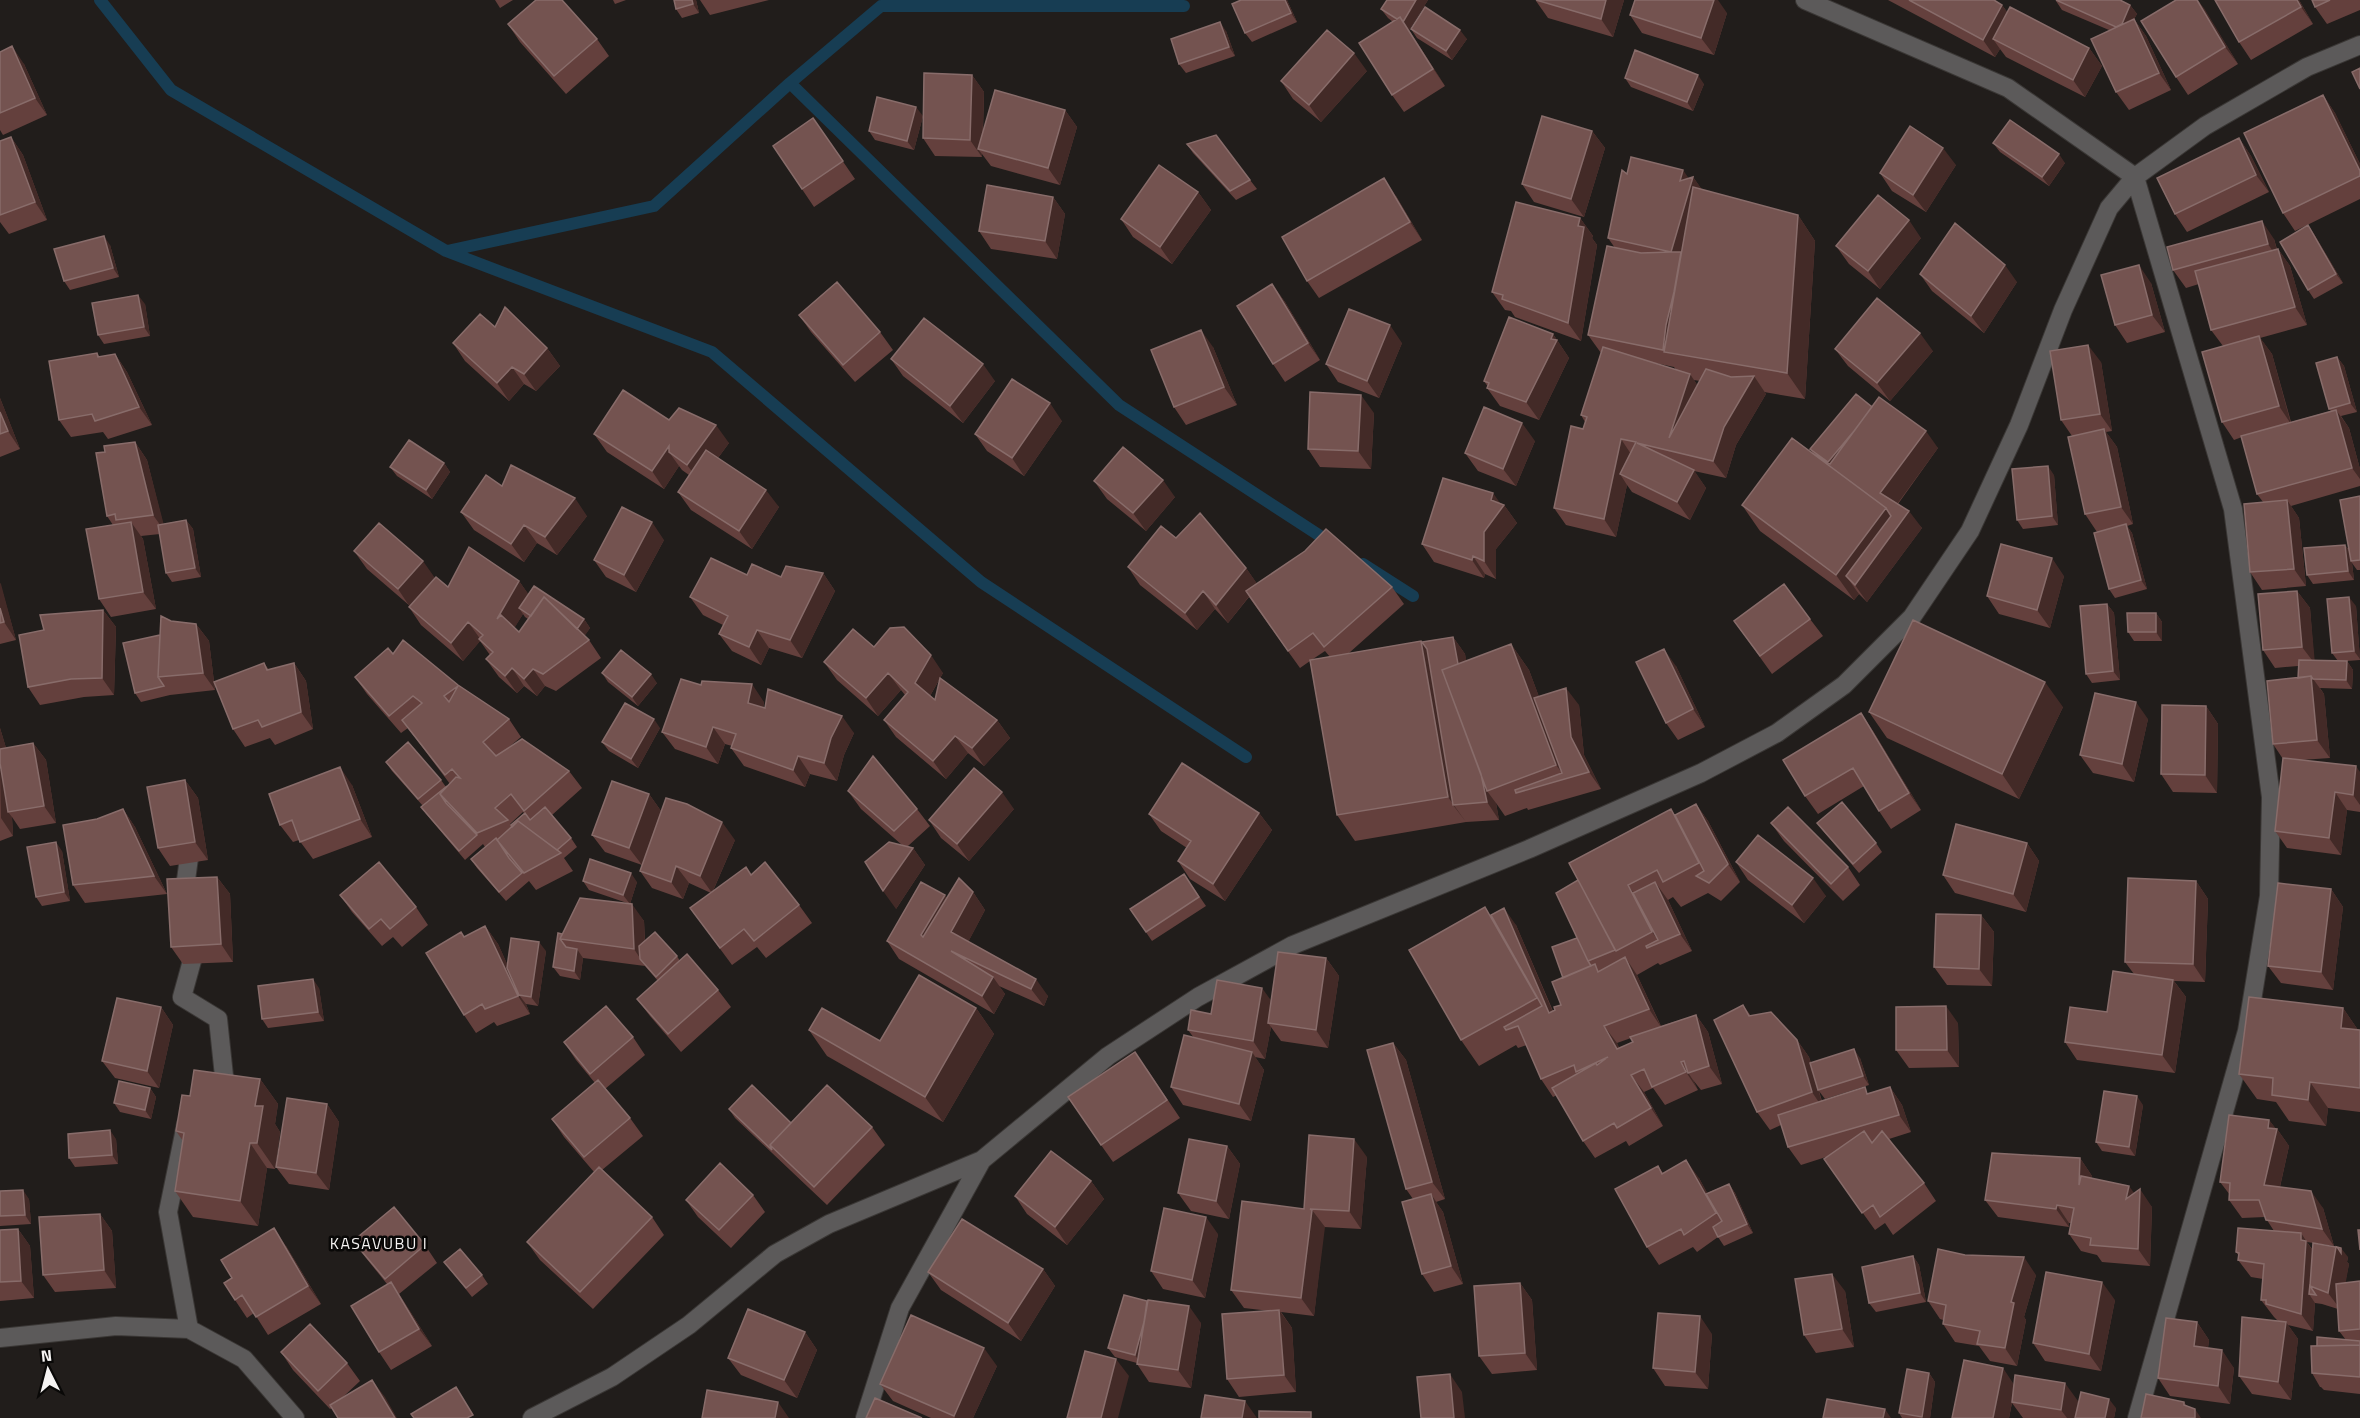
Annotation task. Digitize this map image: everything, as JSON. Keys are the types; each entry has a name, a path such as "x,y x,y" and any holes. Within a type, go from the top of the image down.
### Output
{"street":[{"path":"1811,1 2008,88 2135,177 2233,509 2271,797 2269,896 2247,1031 2137,1418"},
{"path":"532,1418 612,1377 688,1325 776,1254 829,1224 982,1160 1108,1056 1198,997 1293,945 1529,849 1701,773 1777,733 1844,685 1912,616 1970,531 2019,424 2063,310 2109,208 2135,177 2205,126 2307,67 2360,45"},
{"path":"189,1329 168,1212 186,1124 224,1076 218,1018 182,997 195,950 182,904 191,843"},
{"path":"865,1418 900,1308 982,1160"},
{"path":"0,1338 116,1326 189,1329 244,1359 295,1418"}],"building":[{"path":"536,0 562,0 597,39 554,76 508,24"},
{"path":"674,0 692,0 693,4 676,9"},
{"path":"1241,0 1285,0 1291,13 1245,33 1232,4"},
{"path":"1387,0 1416,0 1403,22 1400,17 1397,19 1381,9"},
{"path":"1536,0 1606,0 1601,19"},
{"path":"1635,0 1714,0 1701,38 1630,15"},
{"path":"1909,0 1994,0 2002,5 1983,40"},
{"path":"2056,0 2120,0 2130,5 2122,24 2116,27"},
{"path":"2176,0 2197,0 2225,47 2176,77 2141,21"},
{"path":"2215,0 2297,0 2301,7 2239,42"},
{"path":"2312,0 2330,0 2315,7"},
{"path":"1425,7 1460,30 1446,51 1411,29"},
{"path":"2010,7 2089,48 2073,80 1993,39"},
{"path":"1400,17 1433,69 1392,95 1359,43"},
{"path":"2134,19 2159,73 2116,92 2091,39"},
{"path":"1220,22 1229,47 1179,64 1171,39"},
{"path":"1327,30 1354,53 1309,105 1281,81"},
{"path":"12,46 35,98 0,113 0,52"},
{"path":"1635,50 1698,75 1687,102 1625,78"},
{"path":"2360,68 2360,89 2352,72"},
{"path":"924,73 972,75 970,140 923,138"},
{"path":"995,90 1065,110 1048,168 978,149"},
{"path":"2323,95 2360,171 2360,176 2283,213 2244,133"},
{"path":"877,97 916,107 907,141 869,131"},
{"path":"1542,116 1592,131 1571,199 1522,184"},
{"path":"813,118 843,161 802,189 773,146"},
{"path":"2010,120 2059,154 2042,177 1993,143"},
{"path":"1910,126 1943,148 1913,195 1880,173"},
{"path":"1216,135 1250,180 1230,191 1187,144"},
{"path":"11,137 35,202 0,215 0,141"},
{"path":"2239,138 2256,175 2175,214 2157,178"},
{"path":"1631,157 1683,170 1680,181 1693,177 1671,252 1608,238 1622,170 1627,174"},
{"path":"1159,165 1198,192 1160,247 1121,219"},
{"path":"1384,178 1410,222 1307,281 1282,237"},
{"path":"987,185 1053,197 1045,241 979,231"},
{"path":"1693,187 1798,215 1787,373 1664,352"},
{"path":"1878,195 1909,220 1868,271 1836,246"},
{"path":"1516,202 1580,218 1578,226 1584,227 1568,323 1502,299 1503,295 1492,292"},
{"path":"2262,221 2268,244 2173,270 2167,247"},
{"path":"1955,223 2005,265 1971,316 1920,274"},
{"path":"2308,225 2336,274 2308,290 2280,242"},
{"path":"104,236 113,268 64,281 54,249"},
{"path":"1607,246 1641,253 1681,252 1663,350 1588,335"},
{"path":"2278,249 2295,307 2211,330 2195,271"},
{"path":"2139,265 2152,315 2115,325 2101,275"},
{"path":"837,282 880,332 843,365 799,315"},
{"path":"1272,284 1308,343 1273,364 1237,306"},
{"path":"138,295 144,327 98,335 92,303"},
{"path":"1877,298 1920,333 1877,383 1835,349"},
{"path":"505,307 547,348 524,374 512,367 497,383 453,343 480,314 495,327"},
{"path":"1349,309 1390,325 1367,381 1326,364"},
{"path":"1509,317 1553,334 1551,339 1557,340 1526,402 1487,388 1489,383 1484,381"},
{"path":"924,318 983,364 950,406 891,359"},
{"path":"1201,330 1224,387 1174,407 1151,350"},
{"path":"2259,336 2279,406 2222,422 2202,352"},
{"path":"2088,345 2100,414 2061,420 2050,351"},
{"path":"1603,347 1690,374 1669,438 1706,369 1731,377 1754,376 1724,427 1713,461 1637,443 1694,470 1677,502 1620,474 1636,442 1621,439 1604,519 1554,508 1571,426 1583,429 1587,417 1581,415"},
{"path":"97,353 98,357 115,354 139,407 95,421 92,414 59,420 49,361"},
{"path":"2337,357 2350,403 2329,409 2316,363"},
{"path":"1012,379 1050,403 1012,458 975,434"},
{"path":"623,390 669,420 679,408 716,425 687,465 669,452 669,446 652,471 594,434"},
{"path":"1310,392 1361,395 1358,451 1308,449"},
{"path":"1856,394 1872,407 1828,462 1810,449"},
{"path":"1879,397 1926,431 1880,493 1909,511 1855,585 1846,576 1891,516 1886,508 1812,453 1830,464"},
{"path":"1484,407 1522,423 1503,469 1465,453"},
{"path":"2336,410 2352,468 2257,494 2241,436"},
{"path":"0,412 8,431 0,434"},
{"path":"2104,429 2121,507 2085,514 2068,437"},
{"path":"1792,438 1886,508 1836,575 1742,505"},
{"path":"409,440 444,463 426,490 390,467"},
{"path":"135,442 153,515 116,520 115,514 107,516 96,453 105,452 104,446"},
{"path":"1123,447 1163,480 1133,513 1094,481"},
{"path":"706,450 766,490 739,531 678,492"},
{"path":"511,465 575,498 545,537 524,525 511,544 461,512 486,475 502,486"},
{"path":"2048,466 2052,516 2017,520 2012,469"},
{"path":"1443,478 1493,493 1491,500 1504,505 1484,532 1484,561 1473,556 1472,560 1422,544"},
{"path":"2360,496 2360,560 2351,561 2340,500"},
{"path":"2287,500 2294,569 2250,572 2244,504"},
{"path":"622,507 652,522 624,575 594,560"},
{"path":"1200,513 1246,568 1216,605 1203,591 1185,613 1128,567 1161,526 1176,538"},
{"path":"186,520 195,568 166,573 158,525"},
{"path":"131,522 143,592 99,599 86,529"},
{"path":"379,523 423,561 398,589 354,551"},
{"path":"2126,524 2141,580 2109,589 2094,533"},
{"path":"1326,529 1392,587 1324,647 1313,633 1288,651 1246,591 1305,551"},
{"path":"2001,544 2052,558 2037,610 1987,596"},
{"path":"2345,545 2348,571 2307,575 2304,548"},
{"path":"469,547 519,581 497,619 501,615 519,632 544,597 589,640 543,674 533,669 524,679 512,668 505,676 486,659 493,652 479,639 483,635 468,622 451,643 409,607 436,577 448,587"},
{"path":"711,558 747,575 752,564 781,577 786,566 823,573 790,640 757,630 749,647 719,634 728,616 690,597"},
{"path":"1784,584 1810,619 1760,656 1734,621"},
{"path":"534,586 584,619 577,629 544,597 531,616 519,608"},
{"path":"2297,591 2302,647 2263,650 2258,594"},
{"path":"2349,597 2354,651 2332,653 2327,599"},
{"path":"2107,604 2113,671 2086,674 2080,606"},
{"path":"0,608 4,622 0,623"},
{"path":"103,610 102,678 71,679 28,687 19,635 44,630 40,615"},
{"path":"2127,613 2156,613 2156,632 2128,632"},
{"path":"161,616 171,621 196,624 203,673 158,677"},
{"path":"1913,620 2045,682 2002,774 1869,712"},
{"path":"904,627 931,655 915,683 935,700 940,678 997,720 972,748 955,736 933,761 884,720 908,692 888,673 866,698 824,662 853,629 874,647 890,628"},
{"path":"160,635 158,677 164,686 135,693 123,643"},
{"path":"1453,637 1458,664 1442,670 1481,774 1487,802 1453,805 1427,649 1422,642"},
{"path":"403,640 458,685 509,719 483,742 496,756 522,739 569,771 524,811 511,794 495,808 508,820 477,833 440,794 456,777 460,778 452,769 445,775 402,720 422,703 413,696 389,716 355,677 388,648 393,654","holes":["458,686 449,702 444,696"]},
{"path":"1421,641 1448,797 1337,815 1310,660"},
{"path":"1511,644 1556,765 1487,791 1442,670"},
{"path":"1664,649 1693,709 1666,723 1636,662"},
{"path":"621,650 651,674 632,697 602,673"},
{"path":"2299,660 2347,661 2346,680 2313,679 2311,676 2298,678"},
{"path":"264,663 267,670 294,663 301,712 262,727 258,720 233,729 214,682"},
{"path":"2311,676 2317,740 2273,744 2267,681"},
{"path":"681,679 701,685 702,681 752,684 748,703 765,708 768,689 842,716 831,738 824,763 798,756 793,770 731,748 736,734 713,727 706,747 662,732"},
{"path":"1566,688 1571,737 1589,772 1516,793 1515,790 1562,773 1534,698"},
{"path":"2095,693 2136,702 2122,764 2080,755"},
{"path":"625,703 654,719 631,759 602,742"},
{"path":"2162,705 2206,706 2205,775 2161,774"},
{"path":"1861,713 1909,793 1879,811 1853,768 1805,796 1783,760"},
{"path":"408,742 441,780 418,799 386,762"},
{"path":"33,743 44,806 8,812 0,749"},
{"path":"873,756 917,809 894,831 848,791"},
{"path":"2283,758 2356,766 2353,795 2335,792 2329,838 2275,831"},
{"path":"1182,763 1259,813 1213,884 1178,861 1191,841 1149,814"},
{"path":"340,767 360,819 300,842 292,820 280,825 269,794"},
{"path":"974,768 1002,792 957,844 929,820"},
{"path":"185,780 195,842 158,848 147,787"},
{"path":"612,781 649,794 629,848 592,835"},
{"path":"447,786 440,794 477,835 459,851 421,807"},
{"path":"666,798 687,804 722,822 700,876 676,866 671,882 640,871"},
{"path":"1842,802 1876,843 1853,864 1817,823"},
{"path":"1696,804 1728,864 1709,883 1696,876 1704,871 1675,815"},
{"path":"545,807 571,838 557,850 518,821 512,827 511,825 525,813 530,820"},
{"path":"1788,807 1848,867 1831,884 1771,823"},
{"path":"123,809 154,876 73,885 63,825 97,819"},
{"path":"1671,809 1699,863 1663,882 1657,870 1628,885 1652,932 1616,951 1569,863"},
{"path":"518,821 561,853 524,873 497,840"},
{"path":"1956,824 2027,843 2013,894 1943,875"},
{"path":"1758,835 1813,878 1792,905 1736,862"},
{"path":"496,838 522,873 499,892 471,859"},
{"path":"56,842 64,892 36,897 27,847"},
{"path":"889,842 913,848 883,891 865,862"},
{"path":"590,859 631,873 623,895 583,881"},
{"path":"379,862 416,907 390,929 381,919 369,929 340,895"},
{"path":"765,862 799,905 754,941 744,929 720,948 690,908 746,867 751,875"},
{"path":"1184,874 1199,897 1146,932 1130,909"},
{"path":"217,877 221,944 171,947 167,879"},
{"path":"959,878 973,892 951,932 1036,979 1031,989 951,951 993,977 982,996 887,941 921,882 945,895 921,935 923,937"},
{"path":"2128,878 2196,881 2193,964 2125,962"},
{"path":"1578,880 1615,950 1588,961 1556,893"},
{"path":"1655,882 1680,934 1647,948 1646,946 1658,940 1633,893"},
{"path":"2278,883 2331,889 2321,972 2268,966"},
{"path":"580,898 632,904 634,949 560,939"},
{"path":"1485,907 1537,998 1461,1040 1409,950"},
{"path":"1504,908 1549,1013 1555,1010 1554,1007 1561,1005 1552,982 1595,964 1598,972 1625,957 1649,1009 1604,1026 1617,1049 1633,1042 1630,1037 1696,1015 1709,1066 1688,1073 1684,1061 1681,1062 1686,1072 1652,1087 1644,1069 1631,1075 1651,1108 1617,1128 1614,1123 1583,1141 1552,1088 1608,1057 1576,1072 1574,1065 1541,1079 1518,1026 1506,1030 1504,1027 1542,1006 1491,915"},
{"path":"1936,914 1981,915 1979,969 1934,967"},
{"path":"485,926 518,996 485,1009 482,1004 464,1015 426,953 461,932 464,937"},
{"path":"655,932 677,956 656,977 640,959 639,946"},
{"path":"558,933 562,934 560,939 566,947 577,949 574,971 553,967"},
{"path":"511,938 539,942 531,997 519,995 507,968"},
{"path":"1577,938 1591,966 1563,978 1552,947"},
{"path":"1278,952 1326,958 1316,1030 1268,1023"},
{"path":"687,954 718,990 668,1034 637,999"},
{"path":"2113,971 2173,980 2162,1055 2065,1042 2070,1007 2107,1012"},
{"path":"919,975 976,1008 925,1097 809,1030 822,1008 880,1041"},
{"path":"313,979 318,1012 262,1019 258,986"},
{"path":"1217,980 1262,988 1253,1041 1188,1030 1191,1010 1211,1014"},
{"path":"2249,997 2343,1008 2341,1028 2360,1030 2360,1088 2310,1082 2308,1100 2272,1095 2273,1078 2239,1074"},
{"path":"117,998 161,1007 147,1071 102,1061"},
{"path":"1743,1005 1749,1016 1771,1012 1797,1040 1812,1092 1757,1112 1714,1020"},
{"path":"606,1006 633,1037 590,1074 564,1042"},
{"path":"1946,1006 1947,1050 1896,1050 1896,1007"},
{"path":"1184,1035 1252,1052 1239,1104 1171,1087"},
{"path":"1393,1043 1432,1182 1406,1189 1367,1050"},
{"path":"1854,1049 1863,1076 1818,1090 1810,1063"},
{"path":"1135,1052 1167,1100 1101,1145 1068,1097"},
{"path":"194,1070 260,1079 255,1106 263,1106 257,1143 250,1143 240,1201 175,1191 184,1133 176,1131 182,1095 190,1096"},
{"path":"598,1080 630,1118 584,1157 552,1119"},
{"path":"119,1081 150,1088 145,1110 114,1103"},
{"path":"752,1085 791,1123 770,1145 772,1150 729,1109"},
{"path":"827,1085 872,1127 814,1187 770,1145"},
{"path":"1865,1087 1867,1094 1890,1087 1899,1115 1788,1147 1778,1115"},
{"path":"2104,1091 2137,1096 2129,1147 2096,1142"},
{"path":"287,1098 327,1104 316,1173 276,1167"},
{"path":"2229,1115 2269,1120 2268,1128 2277,1129 2264,1185 2311,1191 2322,1229 2266,1220 2259,1200 2229,1200 2230,1183 2220,1182"},
{"path":"110,1130 112,1155 69,1158 68,1134"},
{"path":"1864,1131 1872,1143 1882,1131 1924,1183 1880,1217 1873,1205 1862,1213 1824,1159"},
{"path":"1309,1135 1354,1139 1349,1211 1310,1209 1312,1210 1301,1298 1231,1290 1242,1201 1304,1209"},
{"path":"1189,1139 1227,1146 1216,1201 1178,1193"},
{"path":"1051,1151 1091,1181 1055,1227 1015,1196"},
{"path":"1992,1153 2080,1158 2079,1185 2081,1176 2129,1186 2126,1199 2140,1189 2138,1249 2090,1245 2091,1238 2069,1234 2074,1208 2057,1205 2056,1209 1985,1200"},
{"path":"1686,1160 1716,1213 1684,1235 1681,1229 1647,1247 1615,1189 1658,1166 1662,1174"},
{"path":"720,1163 753,1195 719,1230 686,1200"},
{"path":"599,1167 652,1217 580,1292 527,1242"},
{"path":"1729,1184 1747,1224 1718,1237 1713,1227 1722,1221 1706,1194"},
{"path":"23,1190 25,1215 0,1216 0,1191"},
{"path":"1431,1194 1451,1266 1422,1274 1402,1202"},
{"path":"394,1207 425,1245 385,1279 353,1241"},
{"path":"1164,1208 1206,1217 1192,1280 1151,1271"},
{"path":"100,1214 104,1270 43,1275 39,1217"},
{"path":"962,1219 1043,1269 1008,1323 928,1272"},
{"path":"274,1228 308,1286 256,1317 242,1295 235,1300 224,1283 232,1278 221,1260"},
{"path":"2238,1228 2301,1233 2301,1240 2306,1241 2301,1314 2266,1304 2266,1300 2261,1300 2264,1264 2238,1260 2239,1253 2236,1252"},
{"path":"18,1229 21,1281 0,1282 0,1230"},
{"path":"2313,1243 2336,1247 2328,1293 2310,1286"},
{"path":"460,1249 482,1275 466,1288 444,1262"},
{"path":"1938,1249 1965,1255 2024,1257 2011,1302 2014,1303 2005,1348 1977,1344 1980,1331 1943,1324 1946,1305 1928,1301"},
{"path":"1913,1256 1920,1293 1869,1303 1862,1267"},
{"path":"2046,1272 2102,1282 2089,1354 2033,1343"},
{"path":"1832,1274 1842,1329 1804,1335 1795,1279"},
{"path":"2360,1281 2360,1329 2339,1331 2336,1284"},
{"path":"391,1282 419,1329 379,1352 351,1306"},
{"path":"1520,1283 1525,1353 1479,1356 1474,1286"},
{"path":"2310,1284 2310,1286 2316,1295 2309,1294"},
{"path":"1124,1295 1147,1301 1135,1355 1108,1348"},
{"path":"1148,1300 1189,1306 1178,1370 1137,1364"},
{"path":"748,1309 805,1332 784,1380 728,1358"},
{"path":"1279,1310 1284,1375 1227,1379 1222,1314"},
{"path":"1658,1313 1700,1316 1695,1372 1653,1368"},
{"path":"911,1315 984,1348 954,1416 880,1384"},
{"path":"2242,1317 2286,1322 2278,1382 2239,1376"},
{"path":"2166,1318 2197,1322 2194,1346 2222,1350 2218,1386 2158,1378"},
{"path":"310,1324 347,1363 318,1391 281,1352"},
{"path":"2317,1337 2360,1341 2360,1345 2317,1346"},
{"path":"2360,1345 2360,1377 2312,1373 2311,1346"},
{"path":"1085,1351 1116,1359 1101,1418 1067,1418"},
{"path":"1964,1360 2003,1368 1993,1418 1952,1418"},
{"path":"1907,1369 1929,1373 1922,1417 1899,1413"},
{"path":"1450,1374 1454,1418 1421,1418 1417,1377"},
{"path":"2015,1375 2065,1383 2061,1410 2012,1402"},
{"path":"372,1380 395,1418 338,1418 330,1405"},
{"path":"456,1387 473,1415 467,1418 414,1418 411,1414"},
{"path":"707,1390 778,1402 775,1418 702,1418"},
{"path":"2081,1392 2109,1399 2105,1418 2075,1418"},
{"path":"2146,1394 2184,1402 2184,1405 2195,1409 2195,1418 2141,1418"},
{"path":"1205,1395 1245,1401 1242,1418 1201,1418"},
{"path":"875,1398 922,1418 866,1418"},
{"path":"1827,1399 1885,1409 1883,1418 1823,1418"},
{"path":"1259,1411 1311,1412 1311,1418 1259,1418"}],"waterway":[{"path":"100,0 171,90 446,251 712,352 981,582 1246,757"},
{"path":"447,251 654,206 790,83 881,6 1184,6"},
{"path":"790,83 1119,405 1331,543"},
{"path":"1363,564 1413,596"}],"district":[{"name":"KASAVUBU I","path":"379,1243"}]}
